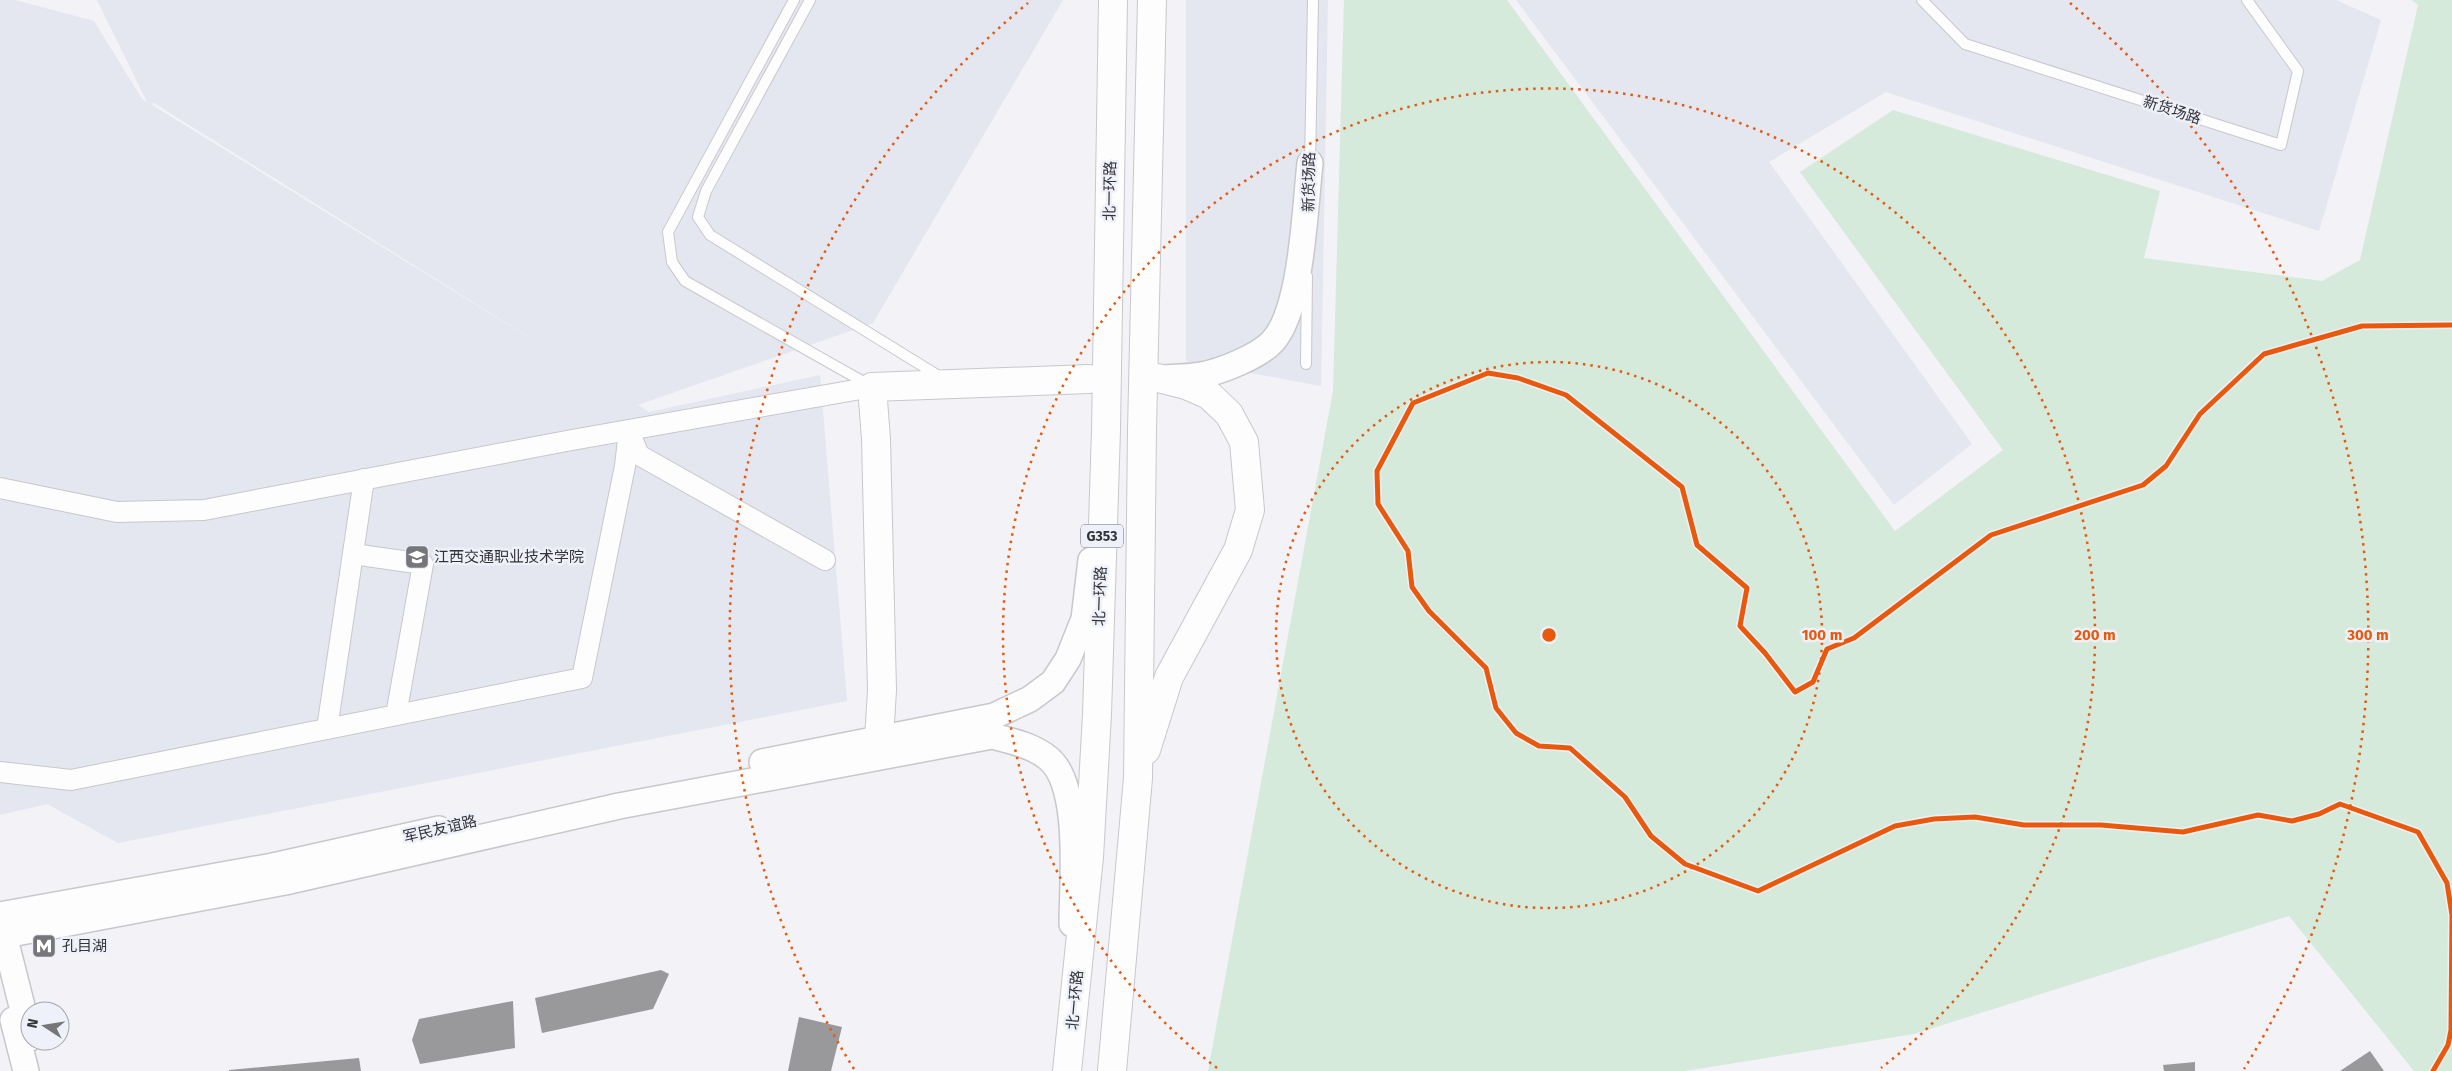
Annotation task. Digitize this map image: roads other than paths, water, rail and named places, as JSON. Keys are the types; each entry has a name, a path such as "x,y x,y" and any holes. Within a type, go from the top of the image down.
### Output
{"highway":[{"name":"北一环路","path":"1067,1071 1072,1040 1089,857 1097,714 1106,430 1113,0"},
{"name":"G353","path":"1112,1071 1138,778 1142,430 1152,0"},
{"path":"1138,778 1169,677 1238,550 1250,510 1244,442 1230,414 1209,395 1158,378"},
{"path":"878,749 882,690 876,439 872,387 1089,379"}],"street":[{"path":"1158,378 1203,375 1261,352 1274,341 1284,323 1292,300 1310,163"},
{"path":"0,488 117,512 204,510 629,430 872,387"},
{"path":"629,430 639,455 824,560"},
{"path":"0,772 70,780 582,678 625,466 629,430"},
{"path":"878,749 994,716 1030,700 1053,682 1068,659 1084,619 1106,430"},
{"path":"327,729 364,480"},
{"path":"353,554 423,564 396,715"},
{"path":"878,749 992,736 1024,744 1049,758 1061,773 1072,811 1072,1040"},
{"name":"军民友谊路","path":"1,926 613,790 878,749"},
{"path":"1,926 20,1001"},
{"path":"0,971 26,1071"},
{"path":"33,1051 39,1071"}],"lane":[{"path":"794,0 668,232 672,262 685,281 872,387"},
{"path":"810,0 706,191 698,217 710,235 952,384"},
{"name":"新货场路","path":"1306,364 1313,0"},
{"name":"新货场路","path":"1922,0 1965,44 2281,145 2298,71 2246,0"}],"tunnel":[{"path":"1089,379 1158,378"}],"place":[{"name":"江西交通职业技术学院","path":"417,557"},
{"name":"孔目湖","path":"44,946"}]}
